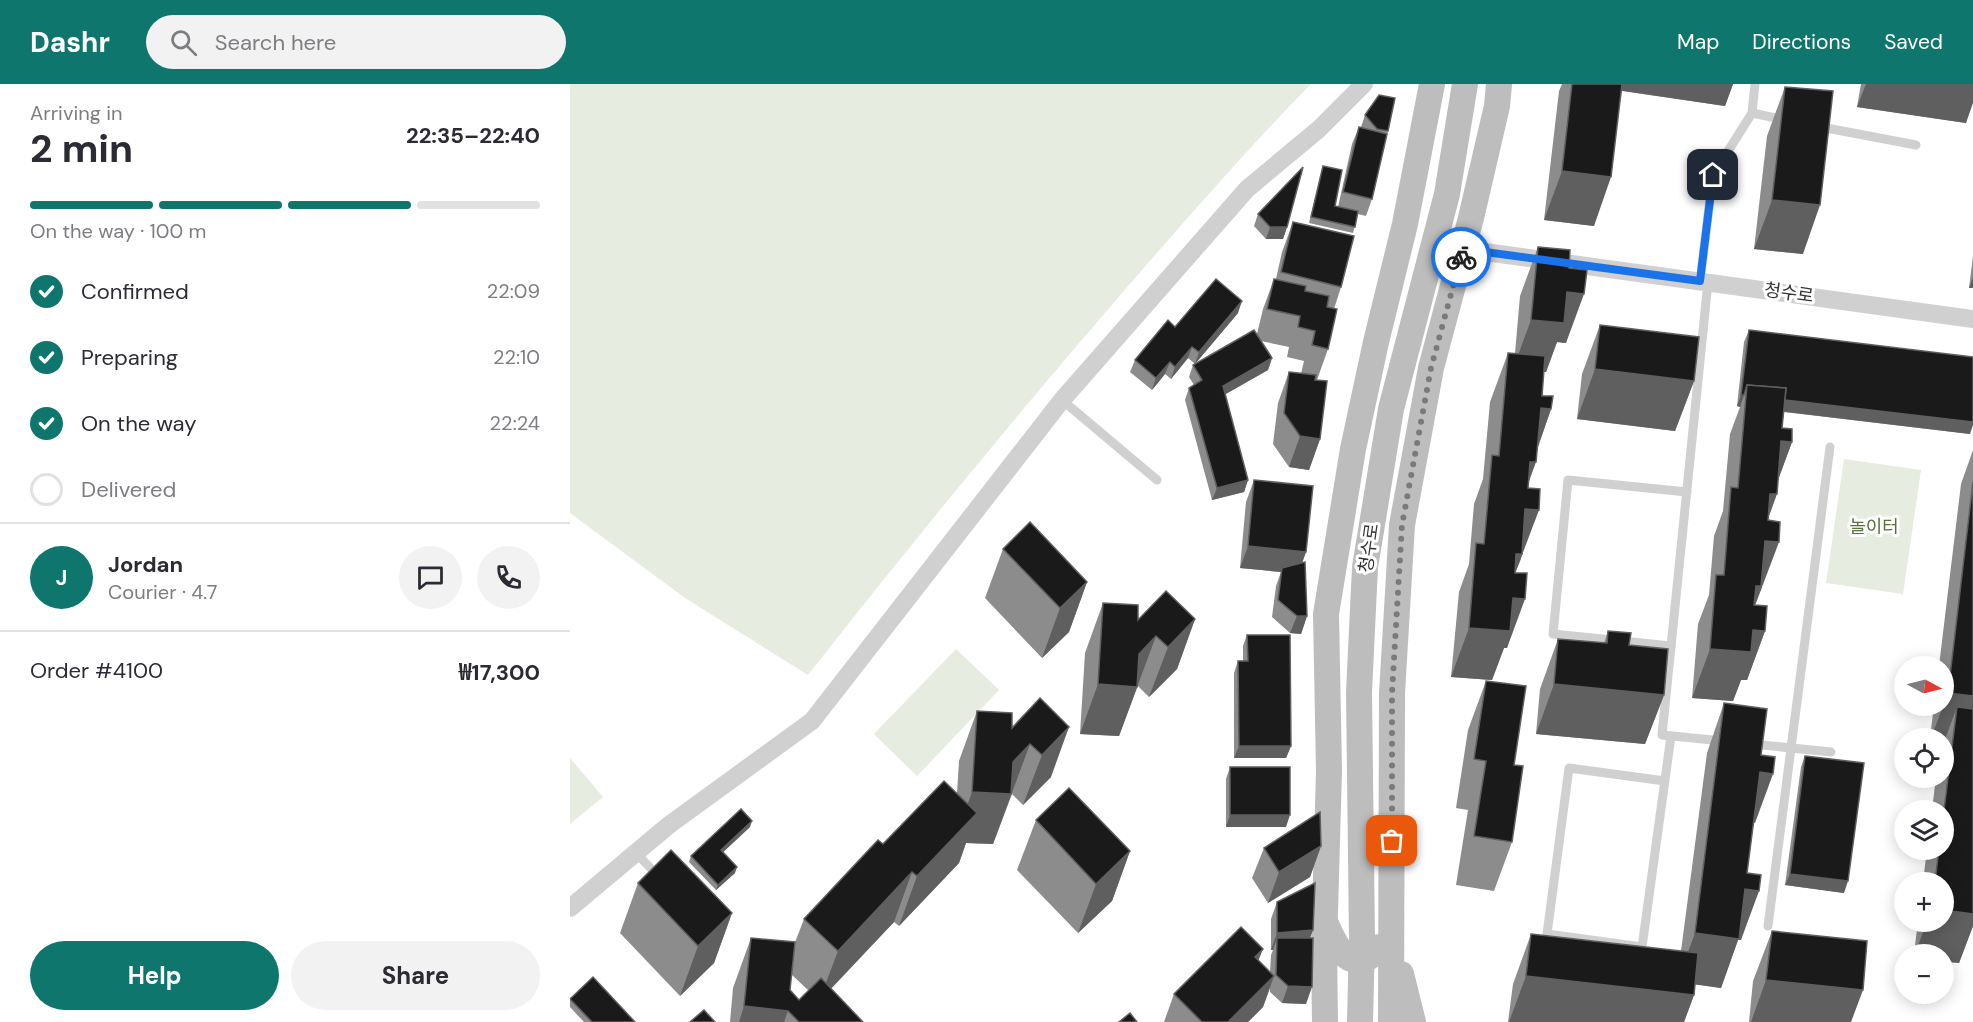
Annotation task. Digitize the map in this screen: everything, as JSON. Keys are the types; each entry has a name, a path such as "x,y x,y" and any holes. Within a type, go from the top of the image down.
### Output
{"main road":[{"name":"청수로","path":"1325,1022 1324,946 1329,771 1326,614 1353,449 1405,224 1432,84"},
{"name":"청수로","path":"1360,1022 1362,940 1359,692 1365,567 1391,409 1447,194 1465,84"},
{"name":"청수로","path":"1391,1022 1392,693 1402,525 1431,368 1463,249 1497,106 1499,84"},
{"path":"1325,921 1341,953 1350,959 1359,961 1369,958 1376,952 1392,927"},
{"path":"1392,927 1413,1022"},
{"path":"1319,1022 1324,946"}],"street":[{"path":"570,908 669,825 812,721 1062,399 1247,189 1319,129 1364,84"},
{"name":"청수로","path":"1463,249 1973,319"}],"lane":[{"path":"1736,743 1662,735 1687,492 1713,175 1752,114 1755,84"},
{"path":"1752,114 1799,123"},
{"path":"1811,125 1916,145"},
{"path":"1062,399 1157,480"},
{"path":"1768,926 1830,447"},
{"path":"1671,646 1553,634 1568,480 1687,492"},
{"path":"1665,781 1569,768 1547,934 1642,947 1665,781 1671,736"},
{"path":"1747,744 1831,752"},
{"path":"636,853 669,887"}],"green space":[{"path":"570,84 1311,84 1262,135 1122,293 963,482 808,675 685,598 570,513"},
{"name":"놀이터","path":"1844,459 1921,470 1903,594 1826,583"},
{"path":"956,649 999,690 917,776 874,734"},
{"path":"570,758 603,797 570,824"}],"building":[{"path":"1572,84 1622,84 1611,177 1562,171"},
{"path":"1785,87 1833,91 1820,205 1772,200"},
{"path":"1379,95 1395,98 1388,131 1377,129 1365,115"},
{"path":"1359,127 1387,134 1372,199 1343,192"},
{"path":"1323,166 1342,170 1335,206 1358,211 1355,227 1311,217"},
{"path":"1303,167 1287,227 1270,227 1258,214"},
{"path":"1293,222 1354,236 1341,287 1281,272"},
{"path":"1538,247 1570,250 1569,268 1587,270 1584,294 1567,292 1564,323 1531,320"},
{"path":"1216,279 1242,301 1199,352 1192,347 1175,367 1170,362 1156,378 1135,360 1168,320 1175,327"},
{"path":"1274,279 1306,286 1305,291 1329,296 1327,307 1337,309 1328,349 1312,345 1315,331 1298,327 1300,316 1267,309"},
{"path":"1600,325 1699,337 1694,381 1595,369"},
{"path":"1254,330 1272,358 1223,386 1248,480 1217,488 1189,388 1202,380 1193,365"},
{"path":"1749,330 1973,357 1973,422 1785,400 1786,388 1747,385 1744,395 1741,395"},
{"path":"1508,353 1545,356 1542,396 1553,396 1551,409 1541,408 1536,462 1530,462 1528,488 1540,489 1539,510 1525,509 1522,554 1516,554 1515,573 1527,573 1525,599 1513,598 1510,631 1469,628 1476,543 1484,544 1492,455 1499,456"},
{"path":"1289,372 1316,375 1315,380 1327,381 1320,439 1300,436 1284,413"},
{"path":"1747,385 1786,388 1782,428 1792,429 1792,442 1781,441 1777,494 1770,494 1768,520 1780,522 1779,542 1765,541 1761,586 1756,586 1754,605 1767,606 1765,631 1753,630 1751,652 1710,649 1716,575 1724,575 1731,487 1738,488"},
{"path":"1254,480 1313,486 1306,552 1248,546"},
{"path":"1973,482 1973,696 1954,694 1952,656"},
{"path":"1030,522 1087,582 1060,608 1003,549"},
{"path":"1305,562 1307,616 1297,616 1278,600 1282,568"},
{"path":"1166,591 1195,619 1168,647 1156,636 1139,654 1137,687 1098,684 1103,603 1138,605 1138,620"},
{"path":"1608,631 1631,633 1629,645 1668,649 1664,695 1554,684 1558,639 1607,643"},
{"path":"1247,635 1290,635 1291,746 1239,746 1238,661 1248,661"},
{"path":"1486,681 1526,686 1514,765 1523,766 1512,842 1474,836 1486,761 1474,759"},
{"path":"1040,698 1069,727 1042,755 1030,744 1013,762 1011,794 972,792 977,711 1012,713 1012,728"},
{"path":"1724,703 1767,709 1761,755 1775,757 1773,774 1760,772 1747,873 1761,875 1759,891 1745,889 1739,939 1695,933"},
{"path":"1957,707 1973,709 1973,914 1954,911 1954,872 1936,872 1938,860 1954,860 1954,800 1945,800 1947,788 1954,788 1954,731"},
{"path":"1805,756 1864,763 1848,881 1790,874"},
{"path":"1230,767 1290,767 1290,815 1230,815"},
{"path":"944,781 977,813 917,876 912,872 838,951 804,919 878,840 883,844"},
{"path":"1069,788 1130,851 1096,884 1036,820"},
{"path":"741,809 752,821 721,850 737,867 718,885 691,856"},
{"path":"1320,812 1321,846 1279,872 1264,848"},
{"path":"671,850 732,913 698,946 638,883"},
{"path":"1315,883 1313,930 1277,933 1277,902"},
{"path":"1241,927 1263,949 1255,957 1274,976 1228,1022 1202,1022 1174,994"},
{"path":"1772,931 1867,941 1863,990 1766,980"},
{"path":"1531,934 1698,953 1694,995 1526,976"},
{"path":"751,938 795,942 790,990 799,1000 821,978 863,1022 799,1022 788,1011 744,1006"},
{"path":"1277,938 1313,938 1312,987 1288,986 1276,975"},
{"path":"593,977 635,1022 592,1022 570,999"},
{"path":"704,1010 715,1022 690,1022"},
{"path":"1130,1013 1137,1022 1119,1022"}],"way so far":[{"path":"1392,841 1392,693 1402,525 1431,368 1461,257"}],"route":[{"path":"1461,257 1463,249 1700,281 1713,175"}]}
